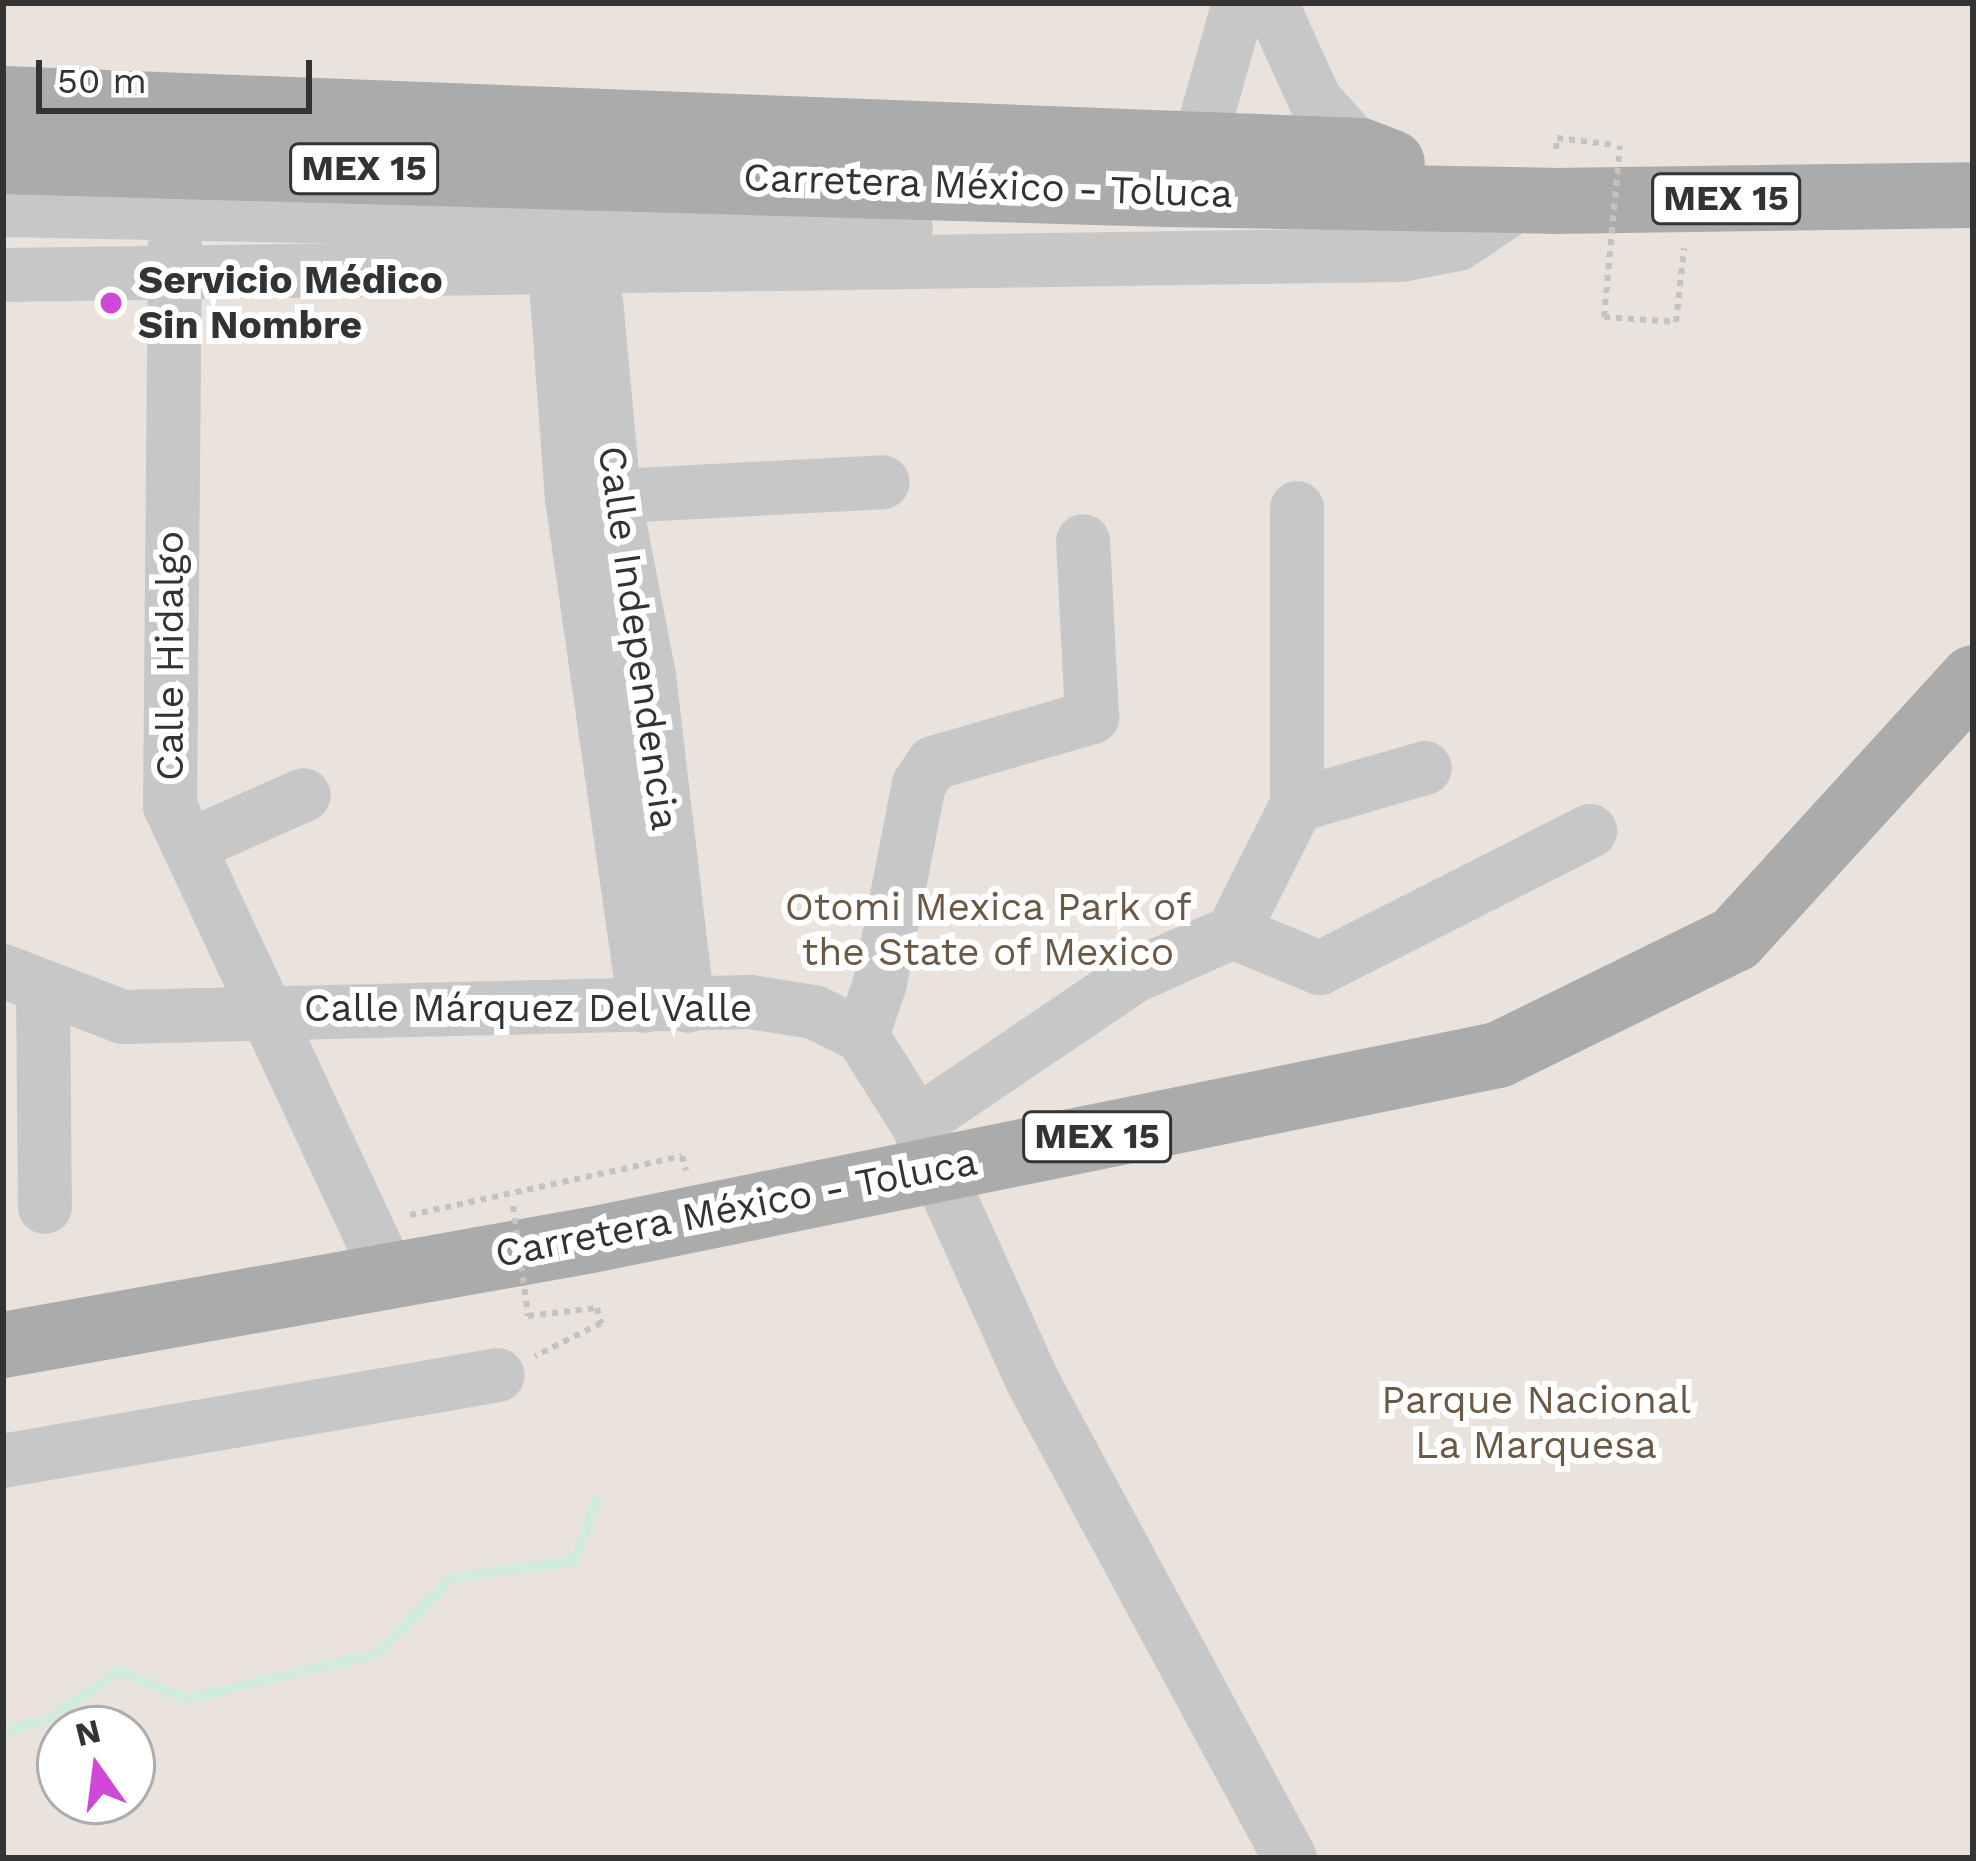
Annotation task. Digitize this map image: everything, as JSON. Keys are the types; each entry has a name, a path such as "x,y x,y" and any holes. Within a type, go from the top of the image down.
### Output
{"main road":[{"path":"3,99 1360,151 1502,199"},
{"name":"Carretera México - Toluca","path":"3,161 1502,199 1973,195"},
{"name":"Carretera México - Toluca","path":"3,1345 90,1330 377,1250 927,1147 1498,1055 1735,940 1970,680"},
{"path":"3,1333 90,1330"},
{"path":"3,1365 90,1330"}],"street":[{"path":"1199,145 1239,3"},
{"path":"1271,3 1315,100 1360,151"},
{"path":"3,275 177,278 572,247 1374,230 1502,199"},
{"path":"3,210 173,214 572,247"},
{"name":"Calle Hidalgo","path":"173,214 177,278 165,756 170,806 193,844 260,1010 377,1250"},
{"name":"Calle Independencia","path":"572,247 593,497 625,683 667,1006"},
{"path":"593,497 883,482"},
{"path":"927,1147 1134,976 1232,932 1297,805 1297,508"},
{"path":"1083,541 1092,717 934,763 919,784 862,1036 927,1147 994,1281 1033,1382 1290,1858"},
{"path":"1297,805 1425,768"},
{"path":"193,844 304,795"},
{"path":"1232,932 1320,968 1590,831"},
{"path":"23,980 45,1207"},
{"name":"Calle Márquez Del Valle","path":"23,980 123,1017 260,1010 750,1002 814,1012 862,1036"},
{"path":"3,1460 498,1376"}],"path":[{"path":"1620,146 1604,317 1676,322 1690,200"},
{"path":"377,1250 682,1156 688,1179 666,1182"},
{"path":"498,1376 601,1323 597,1308 528,1316 513,1206 535,1202"}],"green space":[{"name":"Otomi Mexica Park of the State of Mexico","path":"3,3 1973,3 1973,1858 3,1858"}],"waterway":[{"path":"3,1732 49,1719 120,1671 186,1699 376,1654 451,1578 574,1561 597,1500"}],"place":[{"name":"Servicio Médico Sin Nombre","path":"111,303"}],"park label":[{"name":"Parque Nacional La Marquesa","path":"1536,1424"}]}
